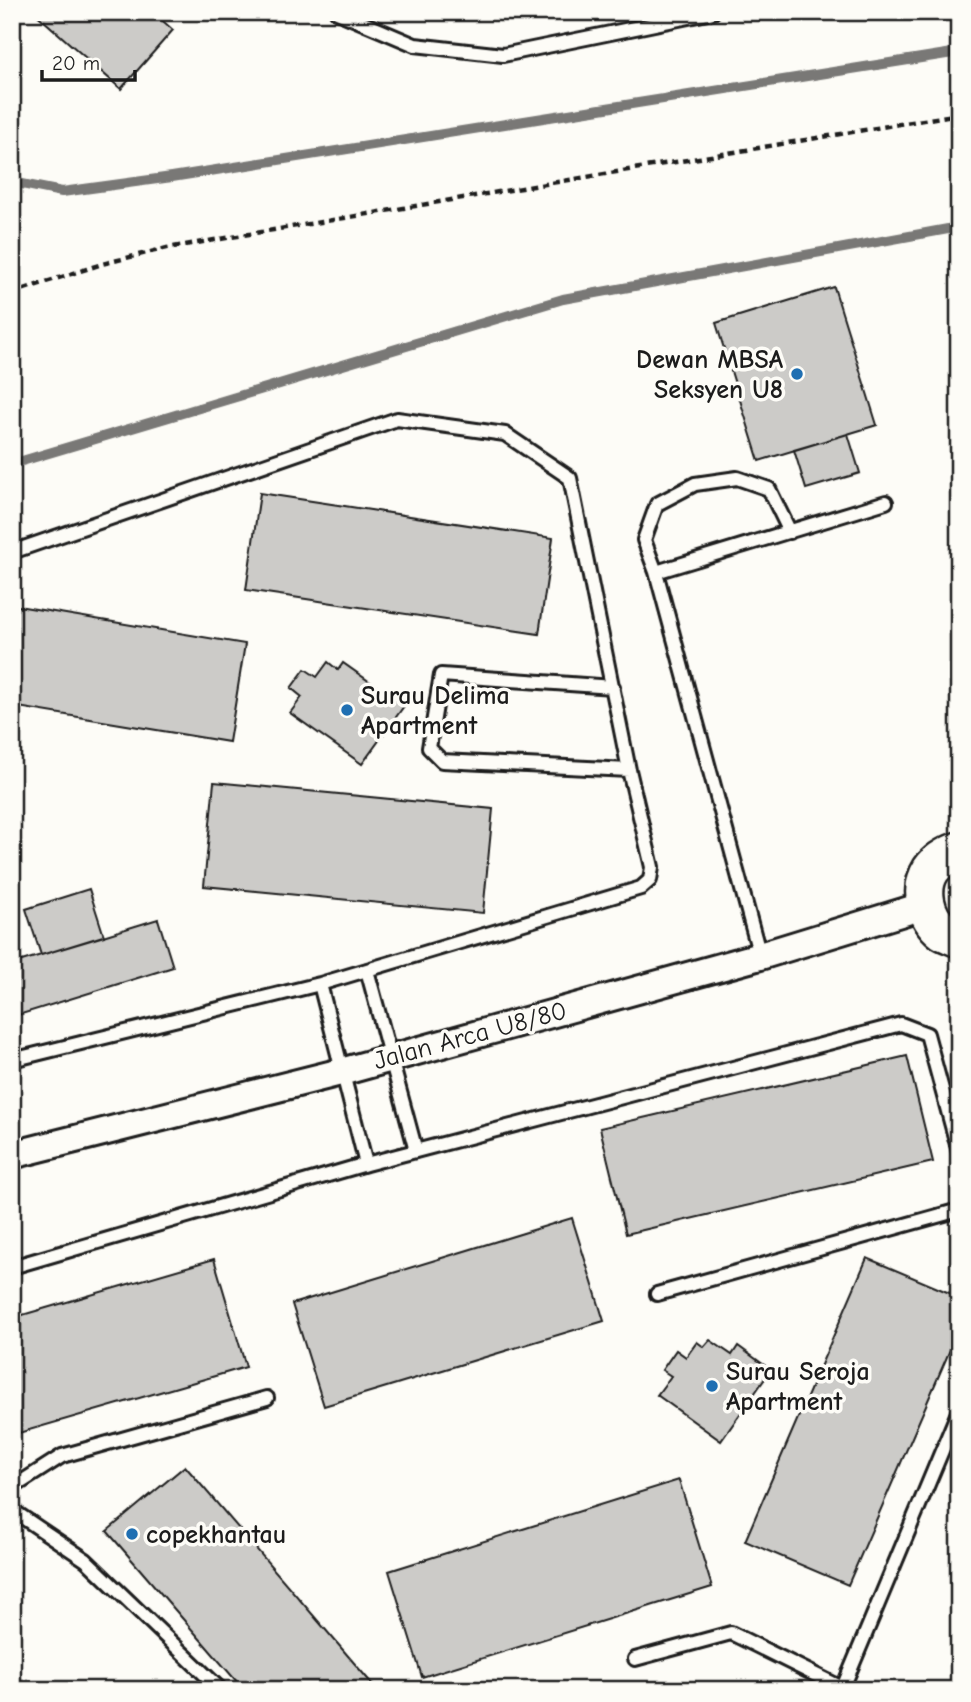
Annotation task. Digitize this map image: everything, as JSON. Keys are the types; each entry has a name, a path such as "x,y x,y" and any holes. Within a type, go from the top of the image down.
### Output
{"street":[{"path":"959,850 945,856 932,869 925,886 926,905 932,920 944,931 959,938"},
{"name":"Jalan Arca U8/80","path":"12,1155 341,1072 760,956 926,905"}],"lane":[{"path":"337,12 415,45 503,55 713,12"},
{"path":"12,552 397,419 505,434 570,478 629,770 652,867 650,880 641,888 320,985 12,1060"},
{"path":"760,956 656,572 644,540 657,504 695,484 737,478 769,488 790,532"},
{"path":"656,572 886,502"},
{"path":"613,687 441,675 429,748 442,761 629,770"},
{"path":"367,970 416,1151"},
{"path":"320,985 366,1164"},
{"path":"12,1267 366,1164 901,1024 927,1034 959,1152"},
{"path":"657,1294 959,1210"},
{"path":"12,1488 62,1456 267,1398"},
{"path":"635,1658 731,1633 842,1689 959,1410"},
{"path":"12,1510 86,1560 221,1690"}],"path":[{"path":"12,293 102,264 167,248 959,114"}],"building":[{"path":"34,12 153,12 173,30 121,89"},
{"name":"Dewan MBSA Seksyen U8","path":"834,287 877,425 759,461 716,323"},
{"path":"848,434 860,473 806,489 794,450"},
{"path":"260,493 553,538 539,634 246,590"},
{"path":"12,605 245,644 229,742 12,706"},
{"name":"Surau Delima Apartment","path":"328,662 338,670 343,663 404,706 362,764 290,713 302,697 291,688 305,669 317,677"},
{"path":"214,782 493,809 483,913 204,886"},
{"path":"89,889 104,936 41,955 26,909"},
{"path":"158,919 173,967 12,1017 12,964"},
{"path":"907,1056 933,1162 626,1234 600,1128"},
{"path":"572,1218 604,1321 324,1406 292,1304"},
{"path":"867,1258 959,1297 959,1329 848,1585 745,1541"},
{"path":"214,1259 246,1367 12,1435 12,1318"},
{"name":"Surau Seroja Apartment","path":"710,1340 732,1355 738,1346 771,1370 721,1441 657,1395 671,1376 662,1370 676,1350 686,1357 697,1342 704,1347"},
{"path":"185,1466 373,1685 367,1690 244,1690 107,1531"},
{"path":"679,1480 712,1587 422,1677 389,1571"}],"waterway":[{"path":"12,182 62,192 172,177 959,52"},
{"path":"12,464 563,299 959,227"}],"place":[{"name":"Dewan MBSA Seksyen U8","path":"797,374"},
{"name":"Surau Delima Apartment","path":"347,710"},
{"name":"Surau Seroja Apartment","path":"712,1386"},
{"name":"copekhantau","path":"132,1534"}]}
